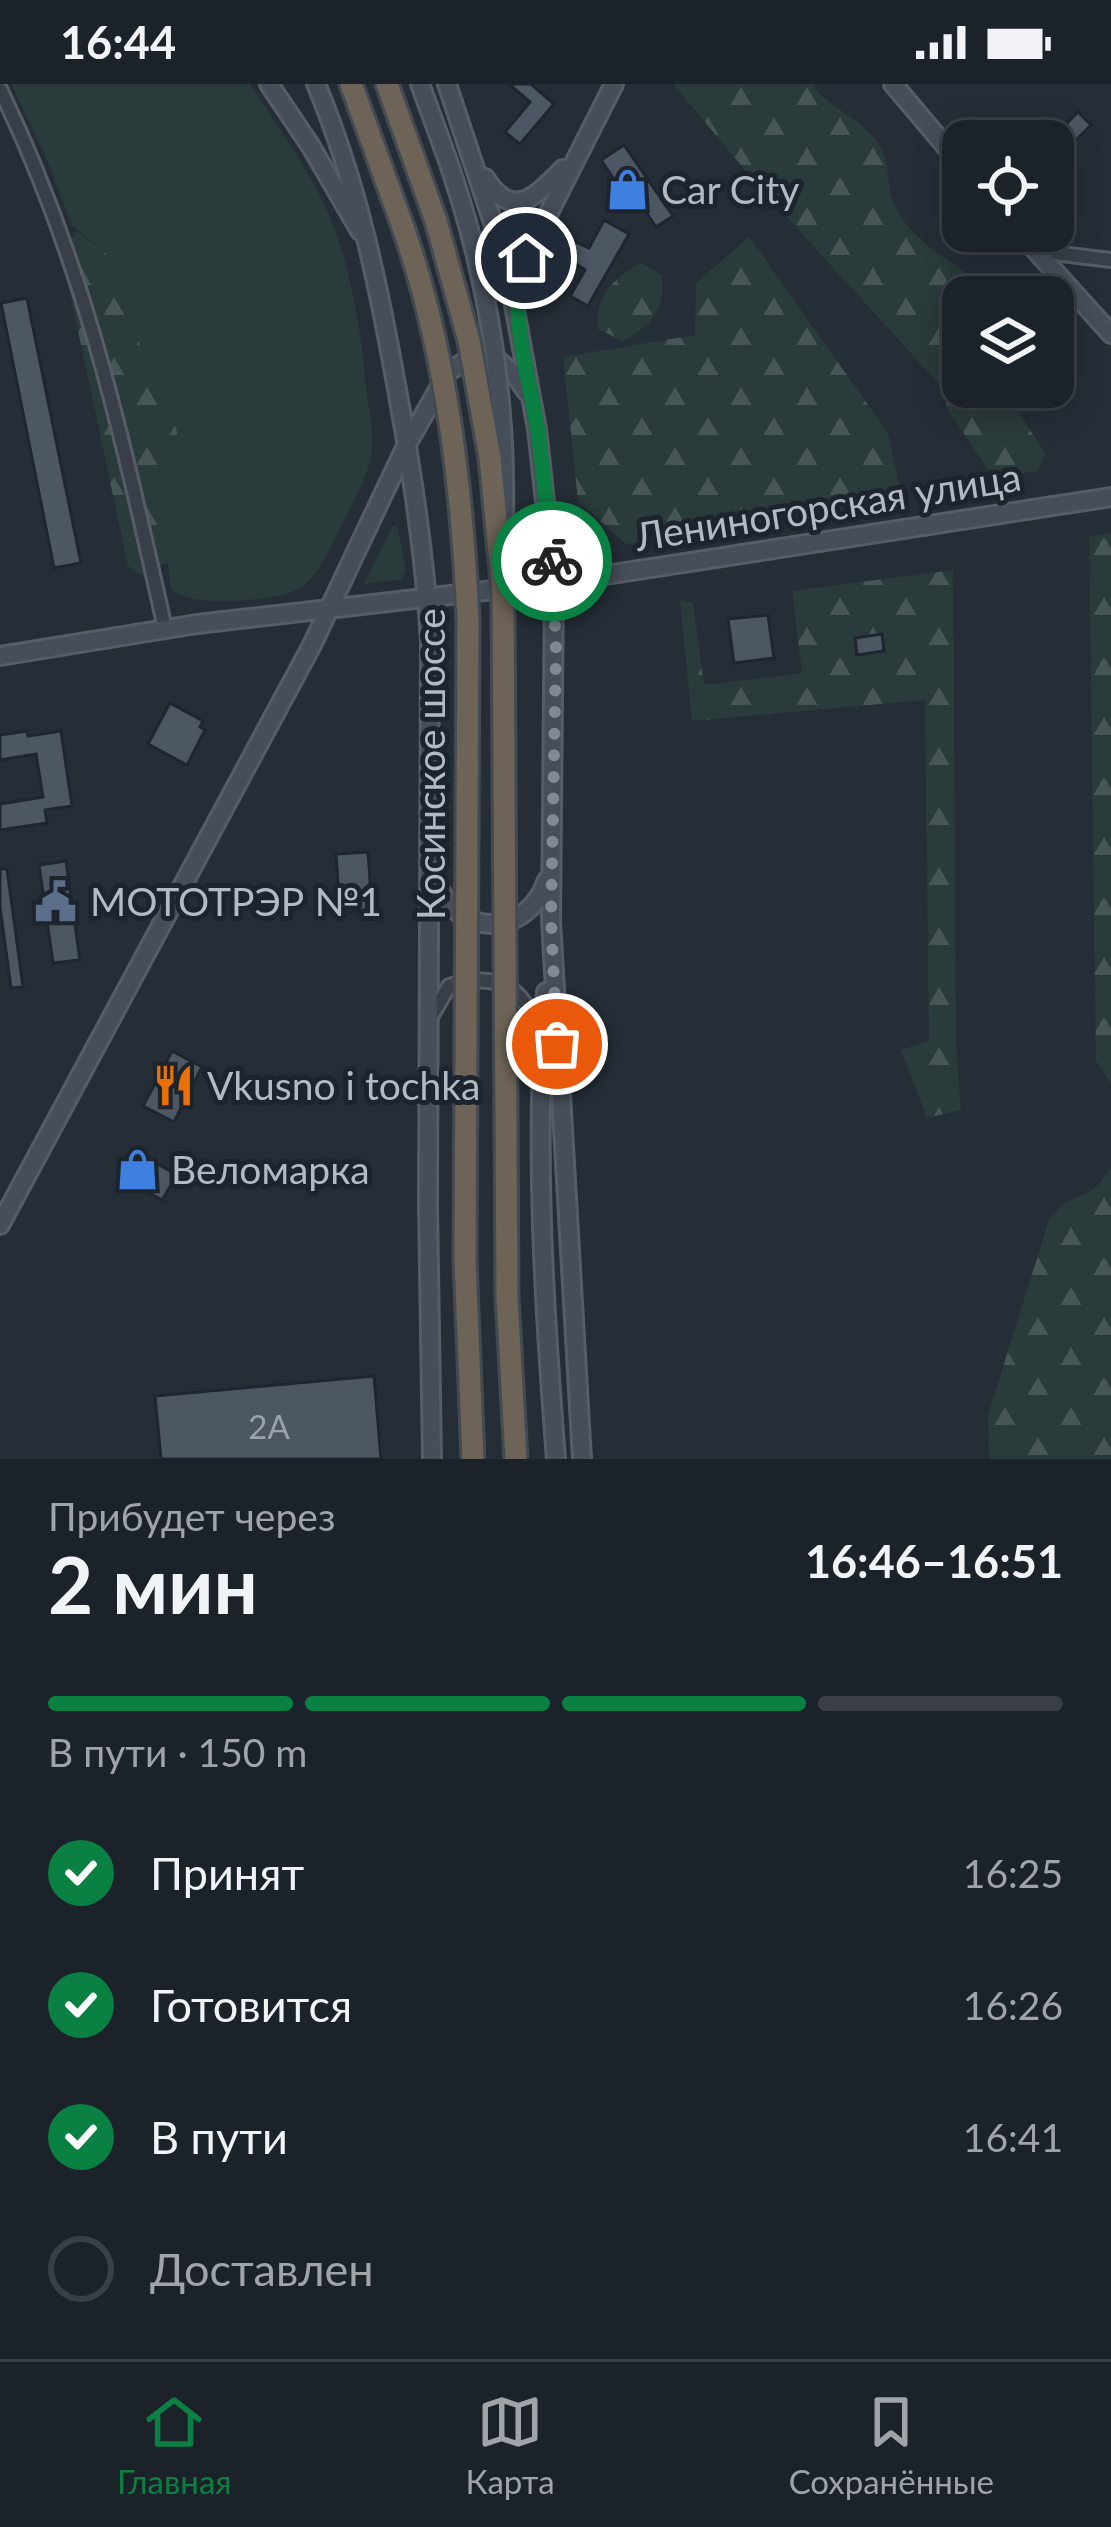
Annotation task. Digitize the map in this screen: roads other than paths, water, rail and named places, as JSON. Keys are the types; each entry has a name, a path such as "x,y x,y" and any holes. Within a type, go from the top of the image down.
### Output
{"highway":[{"name":"Косинское шоссе","path":"352,84 404,230 435,344 464,521 468,620 465,1260 473,1459"},
{"name":"Косинское шоссе","path":"387,84 436,221 470,341 490,458 503,592 507,1297 516,1459"}],"main road":[{"path":"268,84 310,145 372,254"},
{"path":"316,84 353,184 372,254 407,444 427,595 432,1459"},
{"path":"420,84 475,238 494,340 505,471 503,592"},
{"path":"447,84 506,262 533,402 554,583 551,920 582,1459"},
{"path":"519,325 522,270 572,160 614,84"},
{"path":"893,84 942,142"},
{"path":"474,156 494,191 517,203 542,190 572,160"},
{"path":"1038,252 1111,334"},
{"path":"3,1220 312,645 407,444 448,371 473,357 494,358 516,376 533,402"},
{"name":"Лениногорская улица","path":"0,656 165,628 554,583 1111,496"},
{"path":"431,862 441,896 453,912 466,922 487,924 514,919 533,906 551,866"},
{"path":"551,920 542,1054 545,1327 556,1459"},
{"path":"0,1194 3,1220"}],"street":[{"path":"0,89 53,206 82,288 165,628"},
{"path":"1045,252 1111,260"},
{"path":"429,1024 436,1002 449,986 487,980 513,988 528,1005 542,1054"}],"place":[{"name":"Car City","path":"627,190"},
{"name":"МОТОТРЭР №1","path":"56,902"},
{"name":"Vkusno i tochka","path":"173,1086"},
{"name":"Веломарка","path":"137,1170"}]}
